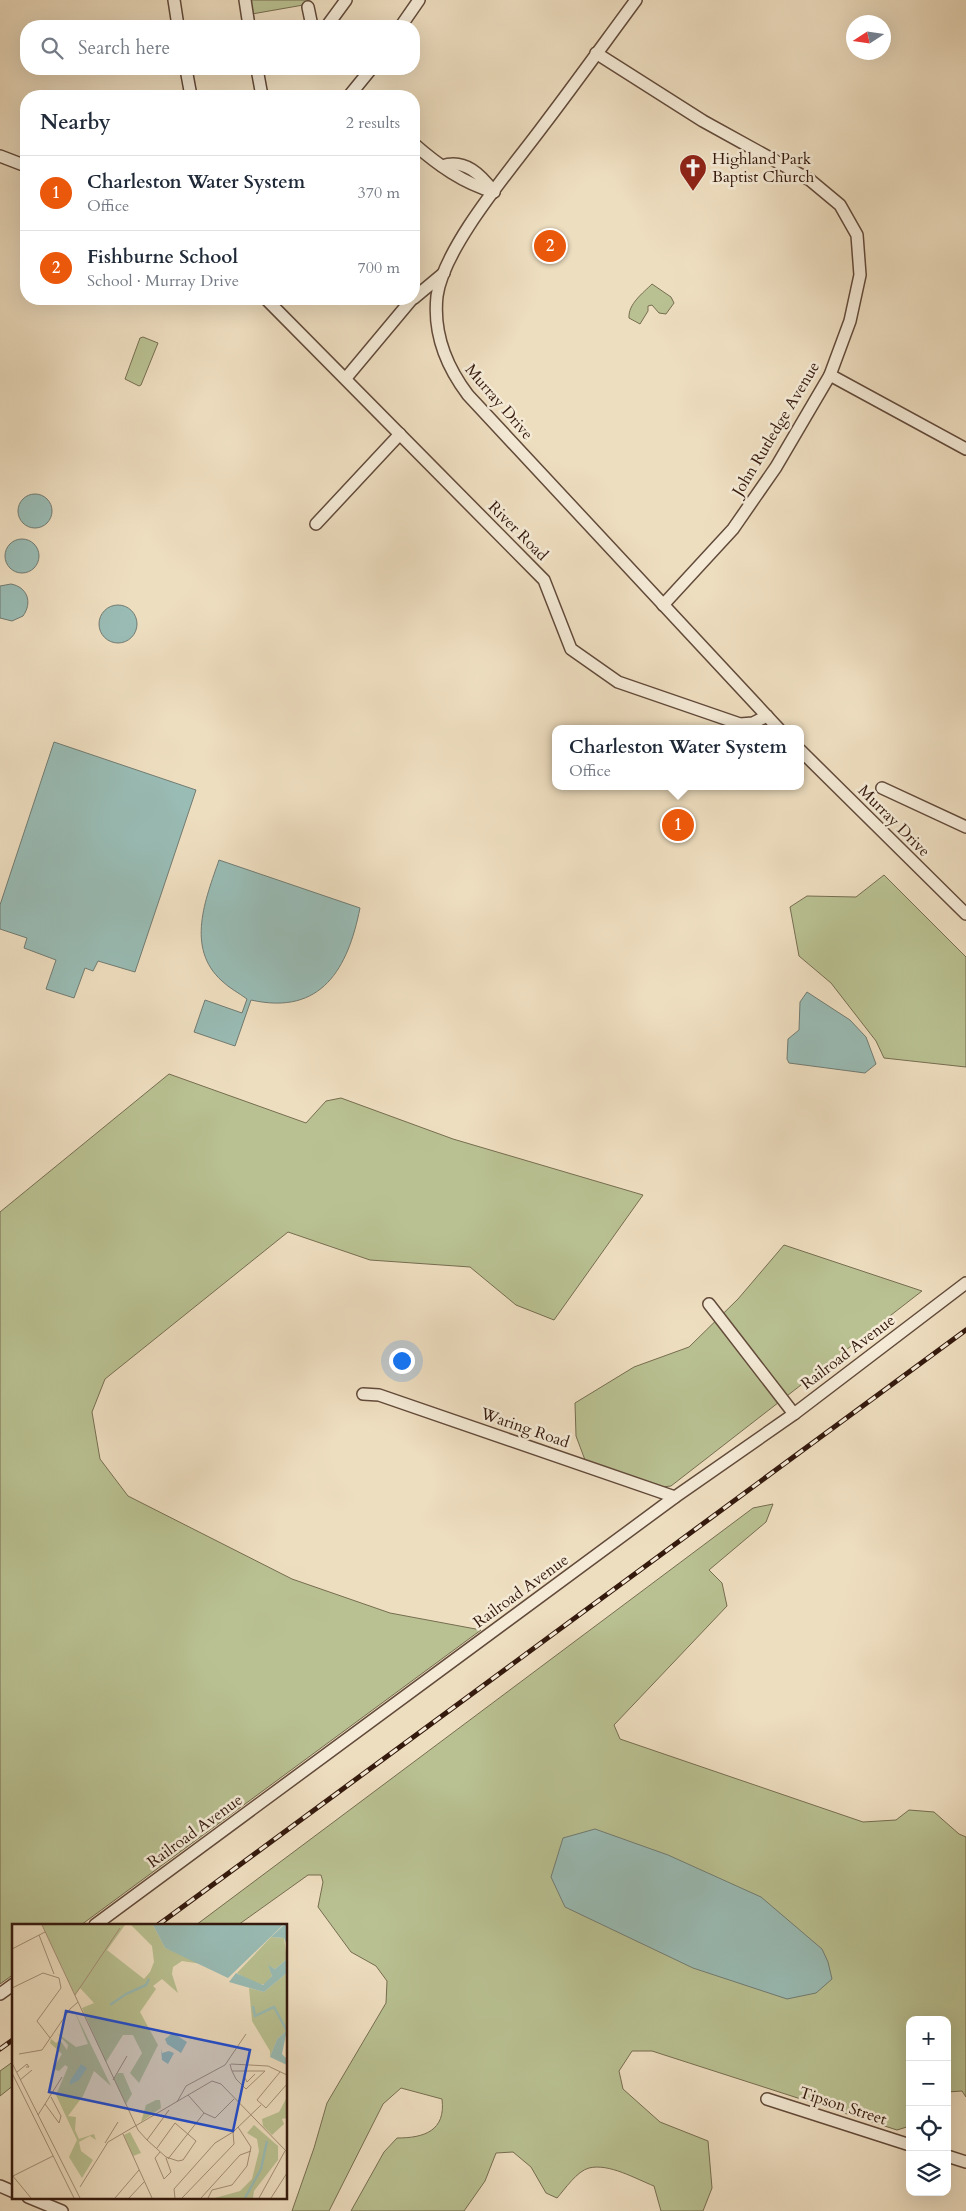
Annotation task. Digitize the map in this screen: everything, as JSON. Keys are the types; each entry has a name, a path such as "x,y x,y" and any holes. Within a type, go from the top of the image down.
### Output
{"street":[{"path":"174,0 177,20"},
{"path":"245,0 248,20"},
{"path":"331,20 346,0"},
{"path":"405,20 420,0"},
{"name":"Murray Drive","path":"636,0 494,192 454,250 444,273 438,295 437,325 444,355 455,378 479,407 775,725"},
{"path":"308,7 311,20"},
{"name":"John Rutledge Avenue","path":"596,53 703,121 810,180 840,205 857,235 860,275 850,320 830,375 776,467 733,529 663,605"},
{"path":"187,75 190,90"},
{"path":"258,75 261,90"},
{"path":"355,90 367,75"},
{"path":"358,87 361,90"},
{"path":"420,149 465,181 494,192"},
{"path":"0,156 20,164"},
{"path":"420,292 444,273"},
{"name":"River Road","path":"272,305 544,580 571,649 618,682 731,721 740,724 753,723 767,716"},
{"path":"346,378 407,305"},
{"path":"830,375 966,449"},
{"path":"316,524 400,434"},
{"name":"Murray Drive","path":"804,754 966,914"},
{"path":"882,788 966,827"},
{"name":"Railroad Avenue","path":"96,1924 675,1497 794,1414 966,1283"},
{"path":"709,1304 794,1414"},
{"name":"Waring Road","path":"363,1394 379,1395 675,1497"},
{"path":"0,1994 12,1985"},
{"name":"Tipson Street","path":"767,2099 906,2144"},
{"path":"951,2157 966,2162"},
{"path":"0,2186 12,2191"},
{"path":"30,2198 62,2211"}],"green space":[{"path":"250,0 308,0 309,4 252,14"},
{"path":"652,284 671,297 674,303 666,314 659,313 652,305 648,306 648,311 640,324 629,318 629,313 637,299"},
{"path":"143,337 158,343 139,386 125,379 140,338"},
{"path":"884,875 966,957 966,1067 884,1058 876,1041 831,983 799,956 790,907 807,896 856,897"},
{"path":"169,1074 306,1123 326,1101 341,1098 453,1139 643,1195 554,1320 516,1305 470,1267 370,1260 288,1232 105,1379 92,1412 100,1459 128,1496 292,1579 390,1613 481,1630 82,1924 12,1924 12,1975 0,1984 0,1212"},
{"path":"784,1245 922,1291 671,1486 662,1487 585,1460 576,1436 575,1403 634,1367 689,1347 738,1299"},
{"path":"773,1504 766,1522 709,1570 722,1583 727,1606 614,1725 620,1739 863,1822 896,1820 909,1810 934,1812 959,1834 966,1837 966,2097 962,2091 951,2092 951,2016 906,2016 906,2127 897,2130 652,2051 632,2051 619,2071 623,2089 660,2122 708,2141 712,2188 703,2211 661,2211 654,2186 614,2170 597,2167 589,2168 580,2173 557,2198 546,2193 531,2167 513,2152 496,2153 485,2181 464,2211 351,2211 384,2152 397,2138 424,2134 437,2125 440,2119 442,2099 401,2088 383,2104 329,2211 292,2211 314,2148 327,2103 386,2003 387,1981 376,1966 351,1952 318,1907 323,1882 321,1875 308,1875 239,1924 197,1924 753,1508"},
{"path":"12,2062 12,2087 0,2096 0,2071"}],"water":[{"path":"35,494 42,495 47,499 51,504 51,518 47,523 42,527 35,528 28,527 23,523 19,518 18,511 19,504 23,499 28,495"},
{"path":"22,539 29,540 34,544 38,549 38,563 34,568 29,572 22,573 15,572 10,568 6,563 5,556 6,549 10,544 15,540"},
{"path":"11,584 21,588 28,601 28,606 23,616 12,621 0,618 0,586"},
{"path":"118,605 131,611 137,624 131,637 118,643 105,637 99,624 105,611"},
{"path":"54,742 196,790 135,972 98,961 93,971 85,968 74,998 46,989 56,960 24,948 27,938 0,929 0,905"},
{"path":"219,860 360,908 348,950 339,968 328,982 314,994 296,1001 276,1003 251,1000 235,1046 194,1032 205,1000 242,1013 247,999 222,981 211,968 204,954 201,938 204,906"},
{"path":"807,992 850,1020 866,1037 876,1064 865,1073 789,1063 787,1059 788,1039 799,1030 800,1002"},
{"path":"595,1829 668,1855 761,1897 822,1949 828,1962 832,1979 816,1993 787,1999 693,1968 565,1907 551,1877 563,1838"}],"railway":[{"path":"159,1924 966,1330"},
{"path":"0,2049 12,2040"}],"place":[{"name":"Highland Park Baptist Church","path":"693,192"},
{"name":"Fishburne School","path":"550,246"},
{"name":"Charleston Water System","path":"678,825"}]}
